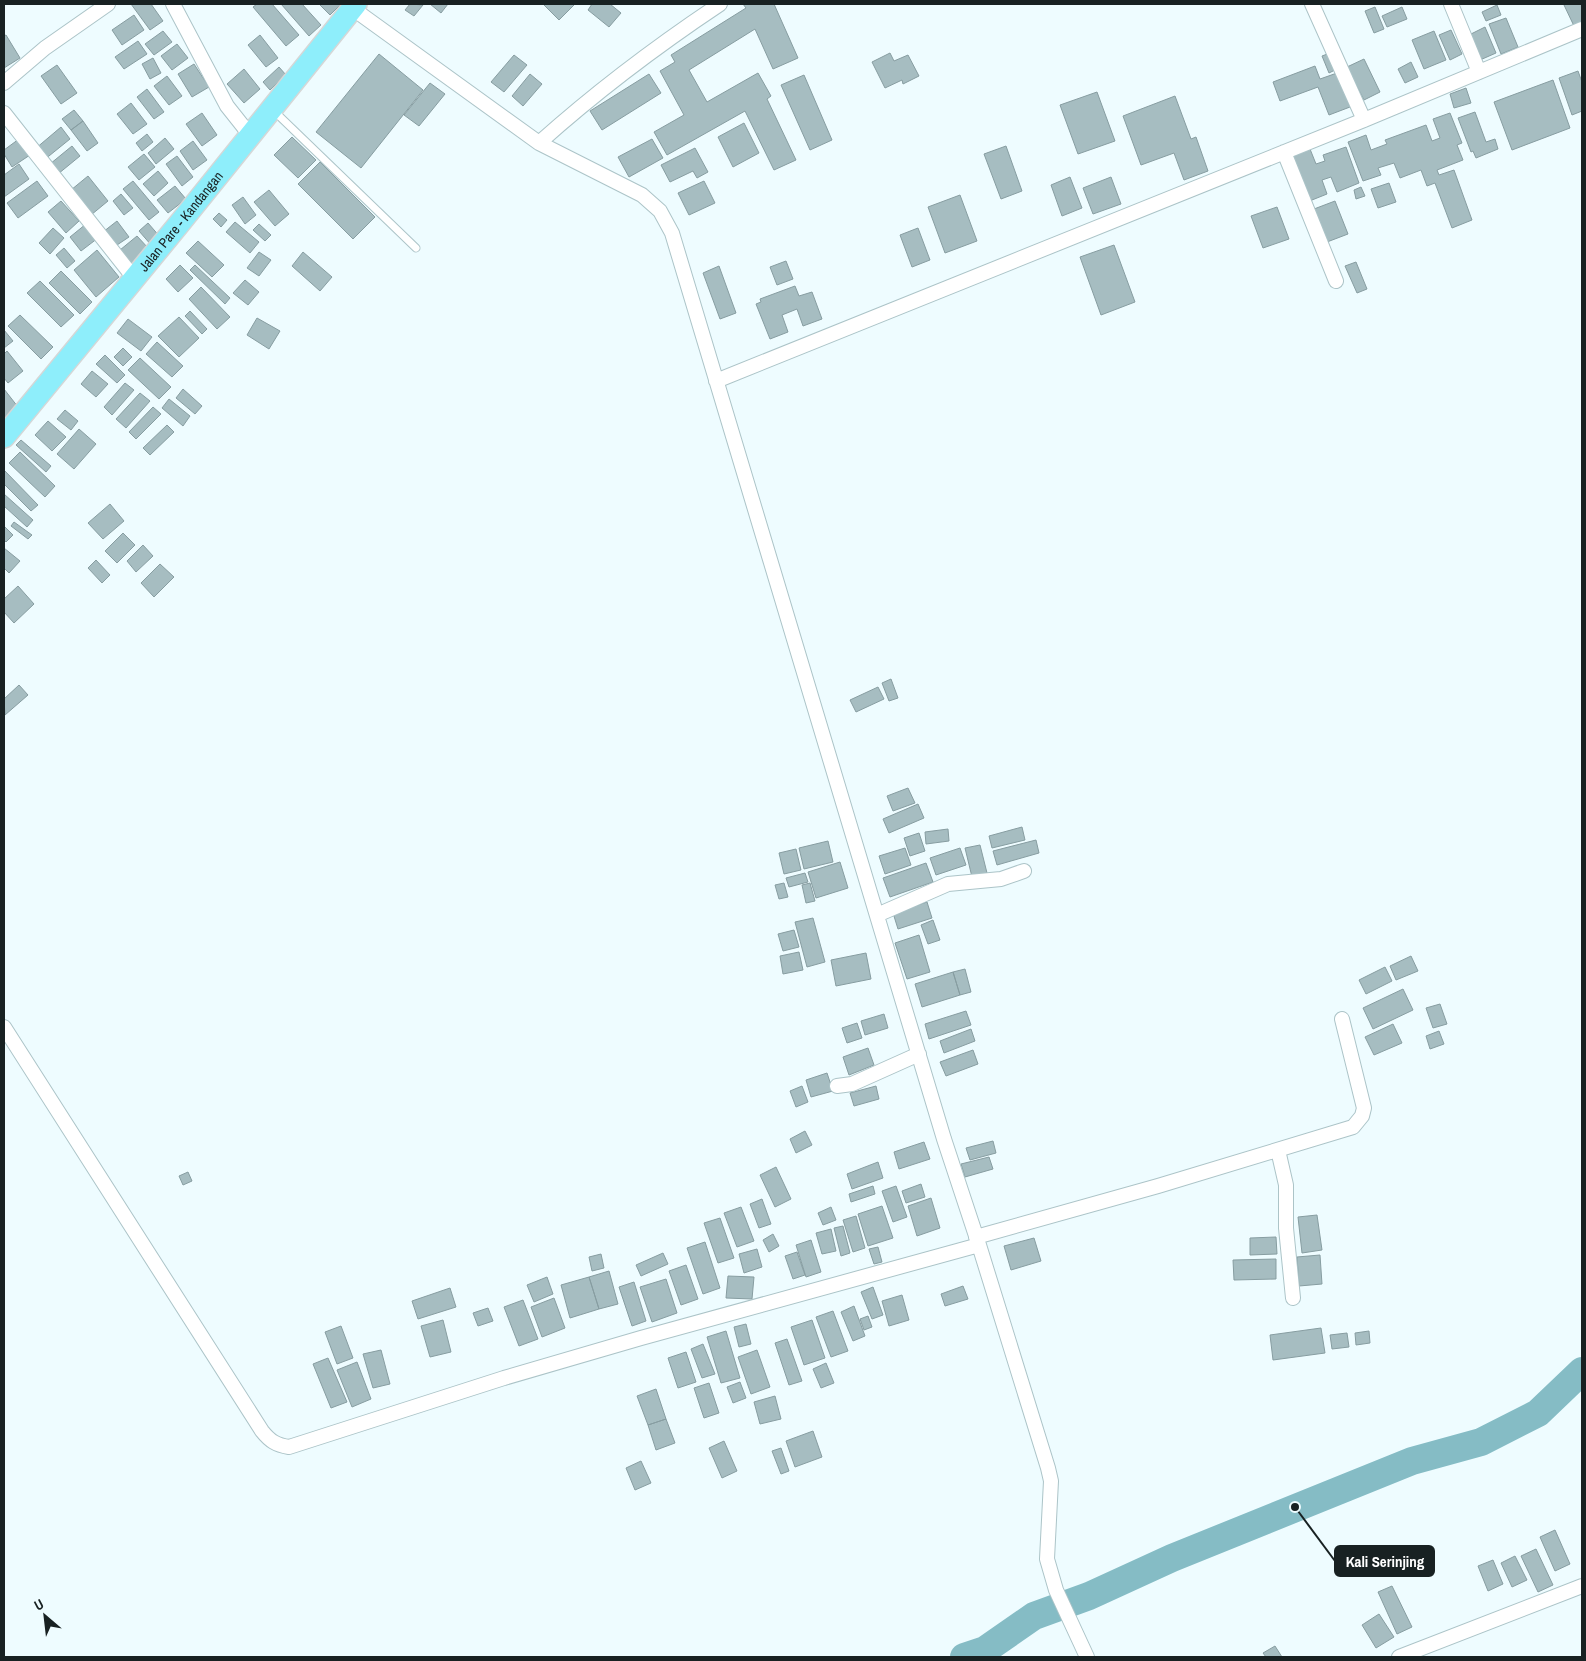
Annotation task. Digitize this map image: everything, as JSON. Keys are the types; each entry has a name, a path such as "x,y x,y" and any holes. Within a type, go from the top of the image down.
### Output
{"main road":[{"name":"Jalan Pare - Kandangan","path":"4,437 354,6"}],"street":[{"path":"4,84 45,48 108,4"},
{"path":"173,4 227,106 250,135"},
{"path":"539,143 572,113 667,39 720,4"},
{"path":"1312,4 1364,120"},
{"path":"1451,4 1479,72"},
{"path":"354,6 539,143 642,195 660,211 672,233 919,1054 1048,1468 1051,1481 1047,1559 1056,1590 1087,1657"},
{"path":"716,381 1364,120 1582,29"},
{"path":"4,114 134,278"},
{"path":"1284,152 1336,281"},
{"path":"877,915 948,884 1001,879 1024,871"},
{"path":"4,1027 262,1431 269,1440 278,1445 289,1447 368,1420 541,1367 977,1241 1353,1127 1362,1116 1364,1108 1342,1019"},
{"path":"837,1086 852,1084 919,1054"},
{"path":"1278,1150 1286,1185 1286,1228 1293,1298"},
{"path":"1399,1657 1582,1586"}],"lane":[{"path":"272,108 416,248"}],"building":[{"path":"131,4 151,4 163,21 150,30"},
{"path":"257,4 272,4 299,35 286,46 253,7"},
{"path":"281,4 302,4 321,25 309,36"},
{"path":"319,4 341,4 330,15"},
{"path":"410,4 423,5 414,16 405,10"},
{"path":"430,4 448,4 441,13"},
{"path":"543,4 575,4 559,20"},
{"path":"592,4 610,4 621,13 609,27 588,10"},
{"path":"743,4 774,4 798,58 773,69 755,29 689,70 707,102 758,73 771,96 767,99 796,160 774,170 745,111 667,155 654,132 684,115 660,71 675,62 671,55 746,8"},
{"path":"1582,4 1582,22 1574,26 1564,5"},
{"path":"1497,5 1501,15 1486,21 1482,12"},
{"path":"1375,7 1384,29 1374,33 1365,11"},
{"path":"1402,7 1407,19 1387,27 1382,16"},
{"path":"134,15 144,30 122,45 112,30"},
{"path":"1506,18 1518,47 1501,54 1489,24"},
{"path":"1485,27 1496,53 1480,60 1469,35"},
{"path":"1451,30 1462,54 1450,60 1439,35"},
{"path":"163,31 172,42 154,55 145,44"},
{"path":"1434,31 1446,60 1424,69 1412,40"},
{"path":"6,35 20,58 4,68 4,36"},
{"path":"260,35 278,58 266,67 248,45"},
{"path":"138,41 147,54 124,69 115,57"},
{"path":"177,44 188,58 172,70 161,56"},
{"path":"890,53 894,61 908,55 919,76 903,84 902,80 885,88 872,62"},
{"path":"1330,53 1337,69 1329,73 1322,56"},
{"path":"379,54 423,90 361,168 316,132"},
{"path":"514,55 527,65 504,92 491,82"},
{"path":"153,58 161,73 150,79 142,64"},
{"path":"1364,59 1380,92 1364,100 1347,67"},
{"path":"1411,62 1418,77 1405,83 1398,69"},
{"path":"194,64 209,87 192,97 178,74"},
{"path":"57,65 77,93 61,104 41,76"},
{"path":"1315,66 1320,79 1337,73 1350,107 1329,115 1318,87 1280,101 1273,82"},
{"path":"279,67 286,75 270,90 263,82"},
{"path":"244,69 260,89 244,103 227,84"},
{"path":"1578,71 1582,82 1582,111 1572,115 1559,78"},
{"path":"530,74 542,84 523,106 512,96"},
{"path":"649,74 661,93 602,130 590,111"},
{"path":"804,75 832,140 810,150 781,85"},
{"path":"167,76 182,96 169,105 154,86"},
{"path":"1553,80 1570,128 1512,150 1494,102"},
{"path":"430,83 445,94 419,126 404,115"},
{"path":"1466,88 1471,103 1454,108 1450,94"},
{"path":"147,89 164,112 154,119 137,97"},
{"path":"1097,92 1115,141 1078,154 1060,105"},
{"path":"1175,96 1191,139 1196,137 1208,171 1184,180 1174,153 1141,165 1123,116"},
{"path":"131,103 147,124 133,134 117,114"},
{"path":"74,110 83,121 71,130 62,119"},
{"path":"1475,112 1486,142 1495,139 1498,149 1476,158 1473,151 1471,152 1458,118"},
{"path":"202,113 217,135 202,146 186,124"},
{"path":"1450,113 1462,143 1457,145 1463,160 1437,170 1439,175 1454,170 1472,220 1452,228 1435,183 1427,186 1421,170 1400,178 1394,163 1378,168 1381,175 1363,181 1348,142 1366,135 1371,150 1387,144 1385,140 1426,125 1432,141 1440,138 1433,119"},
{"path":"83,121 98,143 87,151 71,130"},
{"path":"744,123 759,153 733,167 718,137"},
{"path":"61,127 70,139 44,160 35,149"},
{"path":"147,134 153,142 142,151 136,143"},
{"path":"292,137 316,160 298,178 274,155"},
{"path":"165,138 174,149 156,164 148,153"},
{"path":"19,139 30,155 12,167 4,154 4,150"},
{"path":"652,139 663,158 629,177 618,157"},
{"path":"193,141 207,160 193,170 180,151"},
{"path":"72,146 80,156 58,174 50,164"},
{"path":"1006,146 1022,191 1001,199 984,154"},
{"path":"1346,147 1359,183 1337,192 1331,177 1322,180 1327,194 1307,202 1290,157 1310,149 1316,164 1325,161 1323,155"},
{"path":"695,148 708,172 697,178 693,171 670,182 661,165"},
{"path":"144,154 155,167 139,180 128,167"},
{"path":"177,156 193,177 182,186 166,164"},
{"path":"320,162 375,217 353,239 298,184"},
{"path":"19,164 29,179 4,197 4,175"},
{"path":"158,171 168,183 154,196 143,184"},
{"path":"88,176 108,201 91,215 71,190"},
{"path":"1070,177 1082,208 1062,216 1051,185"},
{"path":"1111,177 1121,204 1093,214 1083,188"},
{"path":"37,181 48,196 18,218 7,203"},
{"path":"133,181 159,212 149,220 123,189"},
{"path":"704,181 715,203 689,215 678,193"},
{"path":"1389,183 1396,202 1378,208 1371,189"},
{"path":"175,186 186,199 168,213 157,200"},
{"path":"1361,187 1365,196 1356,199 1354,190"},
{"path":"269,190 289,214 275,226 254,202"},
{"path":"121,194 133,208 124,215 113,201"},
{"path":"960,195 977,241 945,253 928,207"},
{"path":"243,197 256,215 245,224 232,205"},
{"path":"61,201 79,221 66,233 48,212"},
{"path":"1335,201 1348,234 1327,242 1314,209"},
{"path":"1277,207 1289,239 1263,248 1251,216"},
{"path":"219,213 227,220 221,227 213,219"},
{"path":"117,221 129,237 114,247 103,232"},
{"path":"235,222 259,242 250,253 226,232"},
{"path":"148,223 161,238 152,246 139,231"},
{"path":"86,224 98,238 81,251 70,237"},
{"path":"259,224 271,235 265,241 253,230"},
{"path":"53,228 64,238 50,254 39,243"},
{"path":"918,228 930,260 912,267 900,235"},
{"path":"137,236 149,249 132,264 120,250"},
{"path":"198,241 224,265 212,277 186,253"},
{"path":"1114,245 1135,302 1101,315 1080,257"},
{"path":"64,248 75,261 67,268 56,255"},
{"path":"97,250 119,277 96,297 74,270"},
{"path":"259,252 271,260 259,276 247,268"},
{"path":"303,252 332,277 320,291 292,266"},
{"path":"786,261 793,279 777,285 770,267"},
{"path":"1356,262 1367,289 1357,293 1345,266"},
{"path":"180,265 193,278 178,292 166,279"},
{"path":"195,265 230,298 225,304 190,270"},
{"path":"719,266 736,313 720,319 703,273"},
{"path":"61,271 92,302 80,314 49,283"},
{"path":"245,280 259,292 248,305 233,293"},
{"path":"40,281 74,315 61,327 27,293"},
{"path":"795,286 799,296 812,292 822,319 803,326 797,309 782,315 788,332 770,339 756,304 761,302 760,299"},
{"path":"201,287 230,317 217,329 189,299"},
{"path":"190,311 207,329 202,334 185,316"},
{"path":"20,315 53,347 41,359 8,326"},
{"path":"179,317 199,338 179,357 158,336"},
{"path":"257,318 280,331 269,349 247,335"},
{"path":"128,319 152,337 141,351 117,333"},
{"path":"4,330 13,341 4,348"},
{"path":"157,342 183,366 172,377 146,354"},
{"path":"123,348 132,357 123,366 114,357"},
{"path":"7,351 23,371 8,383 4,378 4,354"},
{"path":"105,355 125,375 117,383 96,364"},
{"path":"140,358 171,387 159,399 128,370"},
{"path":"92,371 108,384 96,397 81,384"},
{"path":"125,383 134,390 112,415 104,407"},
{"path":"4,389 18,407 4,418"},
{"path":"183,389 202,406 195,414 176,398"},
{"path":"140,393 150,401 126,428 116,419"},
{"path":"169,399 190,416 183,426 162,408"},
{"path":"153,407 161,414 136,439 129,432"},
{"path":"65,410 78,421 71,430 57,419"},
{"path":"48,421 66,437 52,451 35,435"},
{"path":"167,425 174,432 150,455 143,448"},
{"path":"79,429 96,444 74,469 57,454"},
{"path":"21,440 51,466 46,472 16,445"},
{"path":"20,452 55,486 45,497 9,463"},
{"path":"4,470 38,505 31,511 4,484"},
{"path":"4,494 33,520 27,527 4,506"},
{"path":"110,504 124,521 103,539 88,523"},
{"path":"14,522 32,535 28,539 11,526"},
{"path":"4,526 13,535 6,542 4,540"},
{"path":"123,533 135,545 117,563 105,551"},
{"path":"143,545 153,556 136,572 127,561"},
{"path":"4,548 20,561 9,573 4,568"},
{"path":"96,560 110,575 102,583 88,568"},
{"path":"160,564 174,577 154,597 141,583"},
{"path":"18,586 34,604 14,623 4,612 4,599"},
{"path":"891,679 898,698 889,701 882,683"},
{"path":"19,685 28,695 5,715 4,699"},
{"path":"878,687 884,699 856,712 850,700"},
{"path":"908,788 915,803 893,811 887,796"},
{"path":"918,804 924,818 889,833 883,819"},
{"path":"1022,827 1025,840 992,848 989,836"},
{"path":"948,829 949,841 926,844 925,832"},
{"path":"919,833 925,851 910,856 904,838"},
{"path":"1036,840 1039,853 997,865 993,851"},
{"path":"828,841 833,862 804,869 799,848"},
{"path":"980,845 987,873 972,877 965,848"},
{"path":"905,848 911,865 885,874 879,856"},
{"path":"960,848 966,865 936,875 930,858"},
{"path":"796,849 801,870 784,874 779,853"},
{"path":"840,862 848,888 816,898 808,872"},
{"path":"926,863 933,882 890,897 883,878"},
{"path":"805,873 808,882 789,887 786,878"},
{"path":"784,883 788,897 779,899 775,885"},
{"path":"810,883 815,901 806,903 802,885"},
{"path":"927,902 932,918 898,929 893,913"},
{"path":"813,918 825,962 807,967 795,922"},
{"path":"933,920 940,940 928,944 921,925"},
{"path":"794,930 799,947 783,951 778,934"},
{"path":"919,935 930,972 907,979 895,943"},
{"path":"799,952 803,970 783,974 780,956"},
{"path":"866,953 871,979 836,986 831,960"},
{"path":"1411,956 1418,971 1396,980 1390,966"},
{"path":"1385,967 1392,981 1366,994 1359,980"},
{"path":"965,969 971,992 960,995 953,972"},
{"path":"953,972 960,995 922,1007 915,984"},
{"path":"1403,989 1413,1010 1373,1029 1363,1008"},
{"path":"1440,1004 1447,1024 1433,1028 1426,1008"},
{"path":"966,1011 971,1025 929,1039 925,1024"},
{"path":"884,1014 888,1028 865,1035 861,1021"},
{"path":"857,1023 862,1038 847,1043 842,1028"},
{"path":"1393,1024 1402,1043 1374,1055 1365,1037"},
{"path":"971,1029 975,1041 944,1053 940,1041"},
{"path":"1439,1031 1444,1044 1430,1049 1426,1036"},
{"path":"868,1048 874,1065 849,1075 843,1057"},
{"path":"973,1050 978,1064 946,1076 940,1062"},
{"path":"827,1073 833,1091 811,1097 806,1080"},
{"path":"802,1086 808,1102 796,1107 790,1091"},
{"path":"876,1086 879,1099 854,1106 850,1093"},
{"path":"805,1131 812,1145 796,1153 790,1139"},
{"path":"993,1141 996,1153 970,1160 966,1148"},
{"path":"924,1142 930,1159 899,1169 894,1152"},
{"path":"989,1157 993,1169 965,1177 961,1164"},
{"path":"878,1162 883,1178 852,1189 847,1174"},
{"path":"776,1167 791,1199 775,1207 760,1175"},
{"path":"188,1172 192,1181 183,1185 179,1176"},
{"path":"921,1184 925,1197 906,1203 902,1191"},
{"path":"873,1186 875,1194 851,1202 849,1194"},
{"path":"896,1186 907,1217 893,1222 882,1191"},
{"path":"931,1198 940,1228 917,1236 908,1206"},
{"path":"762,1199 771,1224 759,1228 750,1204"},
{"path":"882,1206 893,1238 868,1246 858,1214"},
{"path":"741,1207 754,1241 737,1247 724,1213"},
{"path":"831,1207 836,1220 823,1225 818,1213"},
{"path":"1317,1215 1322,1250 1302,1253 1298,1217"},
{"path":"856,1216 865,1248 853,1252 843,1220"},
{"path":"720,1218 734,1258 718,1263 704,1223"},
{"path":"843,1226 850,1253 841,1256 834,1228"},
{"path":"831,1229 836,1251 822,1254 816,1233"},
{"path":"773,1234 779,1246 769,1252 763,1240"},
{"path":"1276,1237 1277,1254 1250,1255 1250,1238"},
{"path":"1034,1238 1041,1261 1011,1270 1004,1246"},
{"path":"811,1240 821,1272 806,1277 796,1245"},
{"path":"705,1242 720,1288 703,1294 687,1248"},
{"path":"878,1247 882,1262 874,1264 869,1249"},
{"path":"757,1249 762,1267 744,1273 739,1254"},
{"path":"797,1252 805,1275 793,1279 785,1256"},
{"path":"663,1253 668,1264 641,1276 636,1265"},
{"path":"601,1254 604,1268 592,1271 589,1257"},
{"path":"1320,1255 1322,1284 1299,1286 1297,1257"},
{"path":"1276,1259 1276,1279 1234,1280 1233,1260"},
{"path":"686,1265 698,1299 681,1305 669,1271"},
{"path":"609,1271 618,1304 599,1309 589,1277"},
{"path":"728,1276 754,1277 752,1299 726,1298"},
{"path":"547,1277 553,1294 534,1302 527,1285"},
{"path":"589,1277 599,1309 570,1318 561,1285"},
{"path":"666,1279 677,1313 652,1322 640,1287"},
{"path":"634,1282 646,1321 632,1326 619,1287"},
{"path":"963,1286 968,1299 945,1306 941,1294"},
{"path":"873,1287 883,1315 872,1319 861,1292"},
{"path":"450,1288 456,1307 418,1319 412,1301"},
{"path":"902,1295 909,1320 889,1326 882,1301"},
{"path":"554,1298 565,1328 542,1337 531,1307"},
{"path":"523,1300 538,1339 519,1346 504,1307"},
{"path":"854,1306 865,1336 853,1341 841,1312"},
{"path":"488,1308 493,1321 478,1326 473,1313"},
{"path":"833,1311 848,1351 831,1357 816,1317"},
{"path":"868,1316 872,1327 864,1330 860,1319"},
{"path":"443,1320 451,1352 430,1357 421,1326"},
{"path":"812,1320 825,1358 804,1365 791,1327"},
{"path":"746,1324 751,1344 739,1347 734,1327"},
{"path":"341,1326 353,1358 337,1364 325,1332"},
{"path":"1321,1328 1325,1353 1273,1360 1270,1335"},
{"path":"726,1331 740,1378 721,1383 707,1337"},
{"path":"1369,1331 1370,1343 1356,1345 1355,1333"},
{"path":"1347,1333 1349,1347 1332,1349 1330,1335"},
{"path":"787,1339 802,1381 789,1385 775,1343"},
{"path":"703,1344 715,1374 702,1378 691,1349"},
{"path":"381,1350 390,1384 373,1388 363,1354"},
{"path":"757,1350 770,1387 751,1394 738,1357"},
{"path":"686,1352 696,1382 678,1388 668,1358"},
{"path":"328,1358 347,1402 331,1408 313,1364"},
{"path":"357,1362 371,1399 352,1407 337,1370"},
{"path":"826,1363 834,1383 821,1388 813,1369"},
{"path":"740,1382 746,1398 733,1403 727,1387"},
{"path":"709,1383 719,1413 704,1418 694,1388"},
{"path":"656,1389 666,1419 648,1425 637,1396"},
{"path":"775,1396 781,1419 760,1424 754,1402"},
{"path":"666,1419 675,1443 656,1450 648,1425"},
{"path":"813,1431 822,1457 795,1467 786,1441"},
{"path":"724,1441 737,1471 722,1478 709,1448"},
{"path":"781,1448 789,1471 781,1474 772,1451"},
{"path":"641,1461 651,1483 635,1490 626,1468"},
{"path":"1555,1530 1570,1564 1555,1571 1540,1537"},
{"path":"1536,1549 1553,1585 1538,1592 1521,1556"},
{"path":"1515,1556 1527,1580 1512,1587 1501,1563"},
{"path":"1493,1560 1503,1584 1488,1591 1478,1566"},
{"path":"1392,1586 1412,1627 1397,1634 1378,1592"},
{"path":"1379,1614 1394,1637 1376,1648 1362,1625"},
{"path":"1275,1646 1282,1657 1266,1657 1263,1653"}],"waterway":[{"path":"964,1657 985,1650 1034,1616 1089,1596 1172,1558 1412,1461 1481,1442 1538,1413 1582,1371"}],"place":[{"name":"Kali Serinjing","path":"1295,1507"}]}
